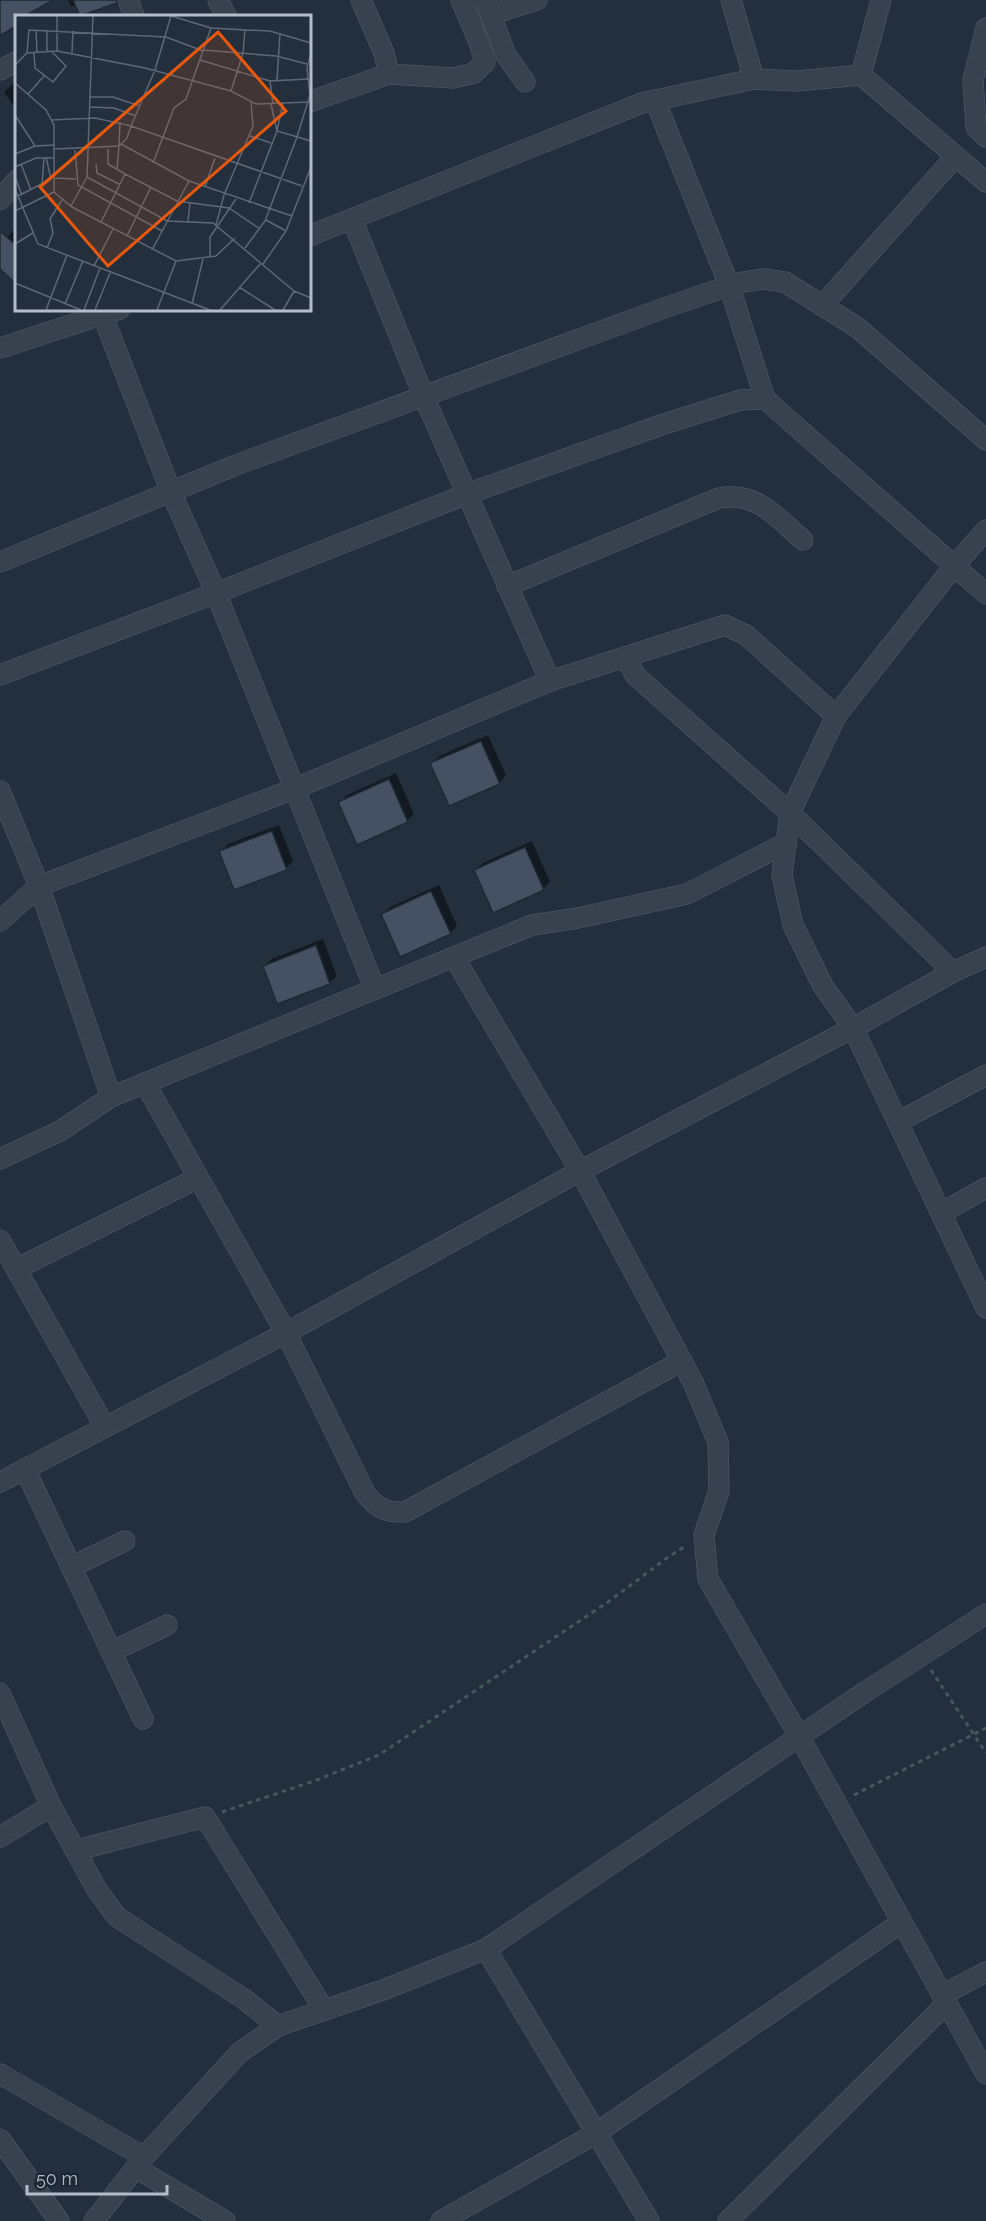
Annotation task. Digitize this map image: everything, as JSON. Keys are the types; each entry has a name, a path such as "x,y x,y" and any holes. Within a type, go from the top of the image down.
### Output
{"street":[{"path":"128,0 134,15"},
{"path":"218,0 226,15"},
{"path":"361,0 384,52 389,74"},
{"path":"310,102 389,74 453,78 474,73 485,62 461,0"},
{"path":"525,82 506,55 488,7 537,0"},
{"path":"731,0 754,79"},
{"path":"861,75 881,0"},
{"path":"986,28 974,81 976,127 986,137"},
{"path":"0,70 15,62"},
{"path":"310,236 642,103 754,79 797,81 861,75 986,182"},
{"path":"655,100 729,285 765,399 986,594"},
{"path":"822,306 956,156"},
{"path":"0,200 15,182"},
{"path":"352,219 424,397 550,681"},
{"path":"0,562 236,465 729,285 763,279 786,282 858,328 986,440"},
{"path":"0,348 111,312 171,492 216,594 375,989"},
{"path":"0,675 216,594 467,494 661,425 740,400 765,399"},
{"path":"507,586 719,498 731,496 758,502 803,540"},
{"path":"986,530 955,565 836,716 790,813 782,875 793,925 823,986 853,1028 986,1308"},
{"path":"0,921 39,886 294,789 550,681 725,625 746,635 836,716"},
{"path":"625,657 636,676 790,813 952,972"},
{"path":"0,791 39,886 111,1097"},
{"path":"0,1159 60,1131 111,1097 532,925 578,918 687,894 786,843"},
{"path":"454,957 580,1171 693,1382 718,1443 718,1491 704,1535 708,1579 800,1736 986,2074"},
{"path":"0,1482 286,1334 580,1171 853,1028 952,972 986,957"},
{"path":"898,1122 986,1075"},
{"path":"145,1083 286,1334 365,1493 377,1507 395,1513 405,1512 682,1361"},
{"path":"16,1269 198,1178"},
{"path":"941,1213 986,1188"},
{"path":"0,1240 105,1427"},
{"path":"25,1469 143,1719"},
{"path":"71,1567 125,1541"},
{"path":"94,2221 140,2162 240,2052 278,2026 383,1990 486,1949 800,1736 986,1614"},
{"path":"111,1652 167,1625"},
{"path":"0,1693 51,1806 97,1890 117,1917 244,1999 278,2026"},
{"path":"0,1837 51,1806"},
{"path":"77,1850 205,1817 324,2010"},
{"path":"441,2221 595,2134 902,1922"},
{"path":"486,1949 649,2221"},
{"path":"728,2221 944,1999 986,1971"},
{"path":"0,2074 140,2162 225,2221"},
{"path":"0,2139 59,2221"}],"path":[{"path":"205,1817 314,1781 379,1755 704,1535"},
{"path":"922,1656 986,1754"},
{"path":"837,1804 986,1728"}],"building":[{"path":"0,0 53,0 27,15 15,15 15,27 0,36"},
{"path":"73,0 116,0 117,3 80,15"},
{"path":"0,231 15,244 15,283 0,269"},
{"path":"481,741 500,784 449,806 430,763"},
{"path":"389,779 408,822 357,845 338,802"},
{"path":"272,831 287,870 234,890 219,851"},
{"path":"525,847 544,890 493,913 474,870"},
{"path":"431,891 451,934 400,957 381,914"},
{"path":"316,945 330,984 277,1004 263,966"}]}
